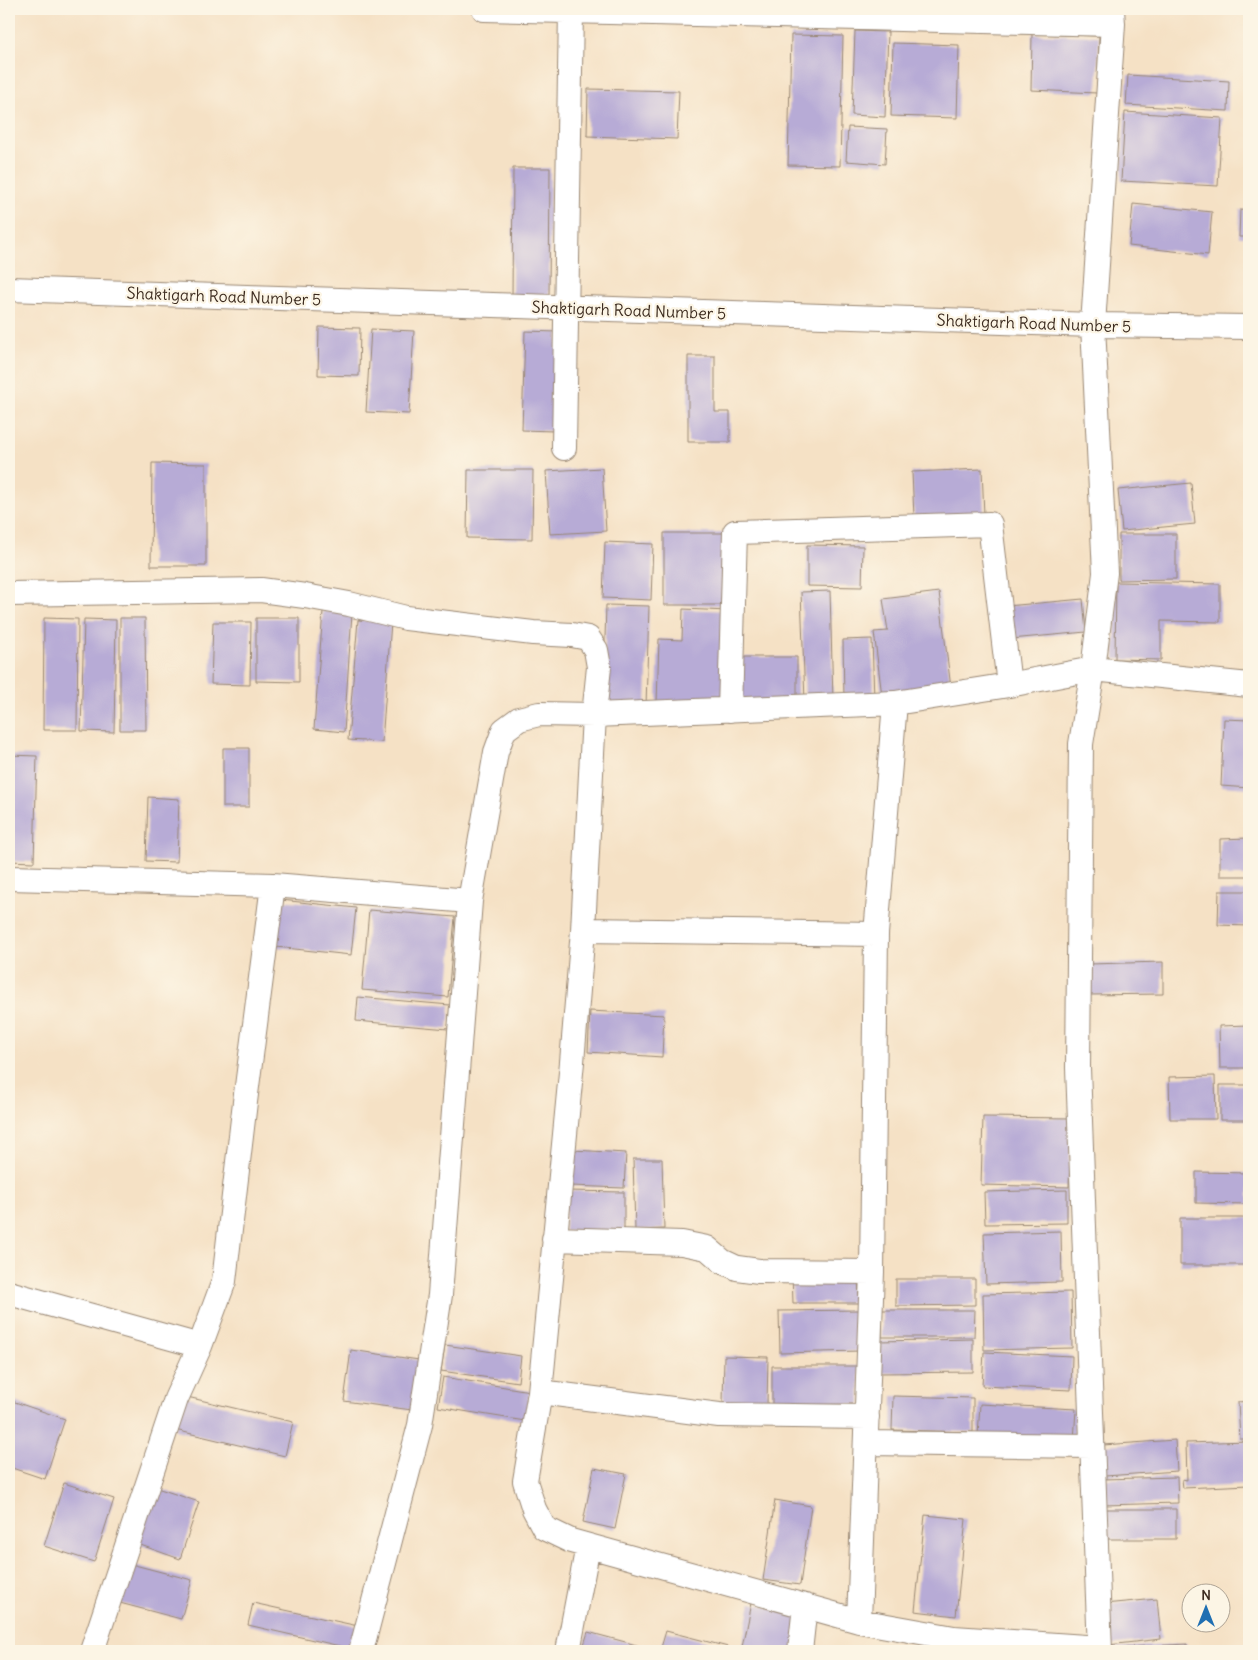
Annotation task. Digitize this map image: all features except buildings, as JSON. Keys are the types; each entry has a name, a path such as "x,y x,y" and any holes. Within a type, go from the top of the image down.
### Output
{"street":[{"path":"9,594 262,590 341,602 406,618 588,638 596,650 600,667 594,715 583,930 572,1062 540,1392 526,1481 534,1509 544,1528 571,1541 859,1621 954,1638 1100,1650 1078,1068 1081,744 1105,573 1093,325 1112,17 484,9"},
{"path":"564,448 571,10"},
{"name":"Shaktigarh Road Number 5","path":"9,289 1093,325 1249,327"},
{"path":"730,710 735,532 990,524 1009,685"},
{"path":"361,1651 420,1424 440,1296 470,901 496,752 504,730 519,719 539,714 594,715 895,704 1093,669 1249,685"},
{"path":"859,1621 872,1272 876,934 895,704"},
{"path":"9,878 273,885 470,901"},
{"path":"92,1651 176,1399 200,1346 224,1281 243,1112 273,885"},
{"path":"583,930 876,934"},
{"path":"554,1239 682,1243 706,1248 722,1261 737,1268 758,1271 872,1272"},
{"path":"9,1293 200,1346"},
{"path":"540,1392 719,1415 867,1416"},
{"path":"866,1443 1092,1446"},
{"path":"568,1651 588,1546"},
{"path":"800,1651 805,1606"}]}
